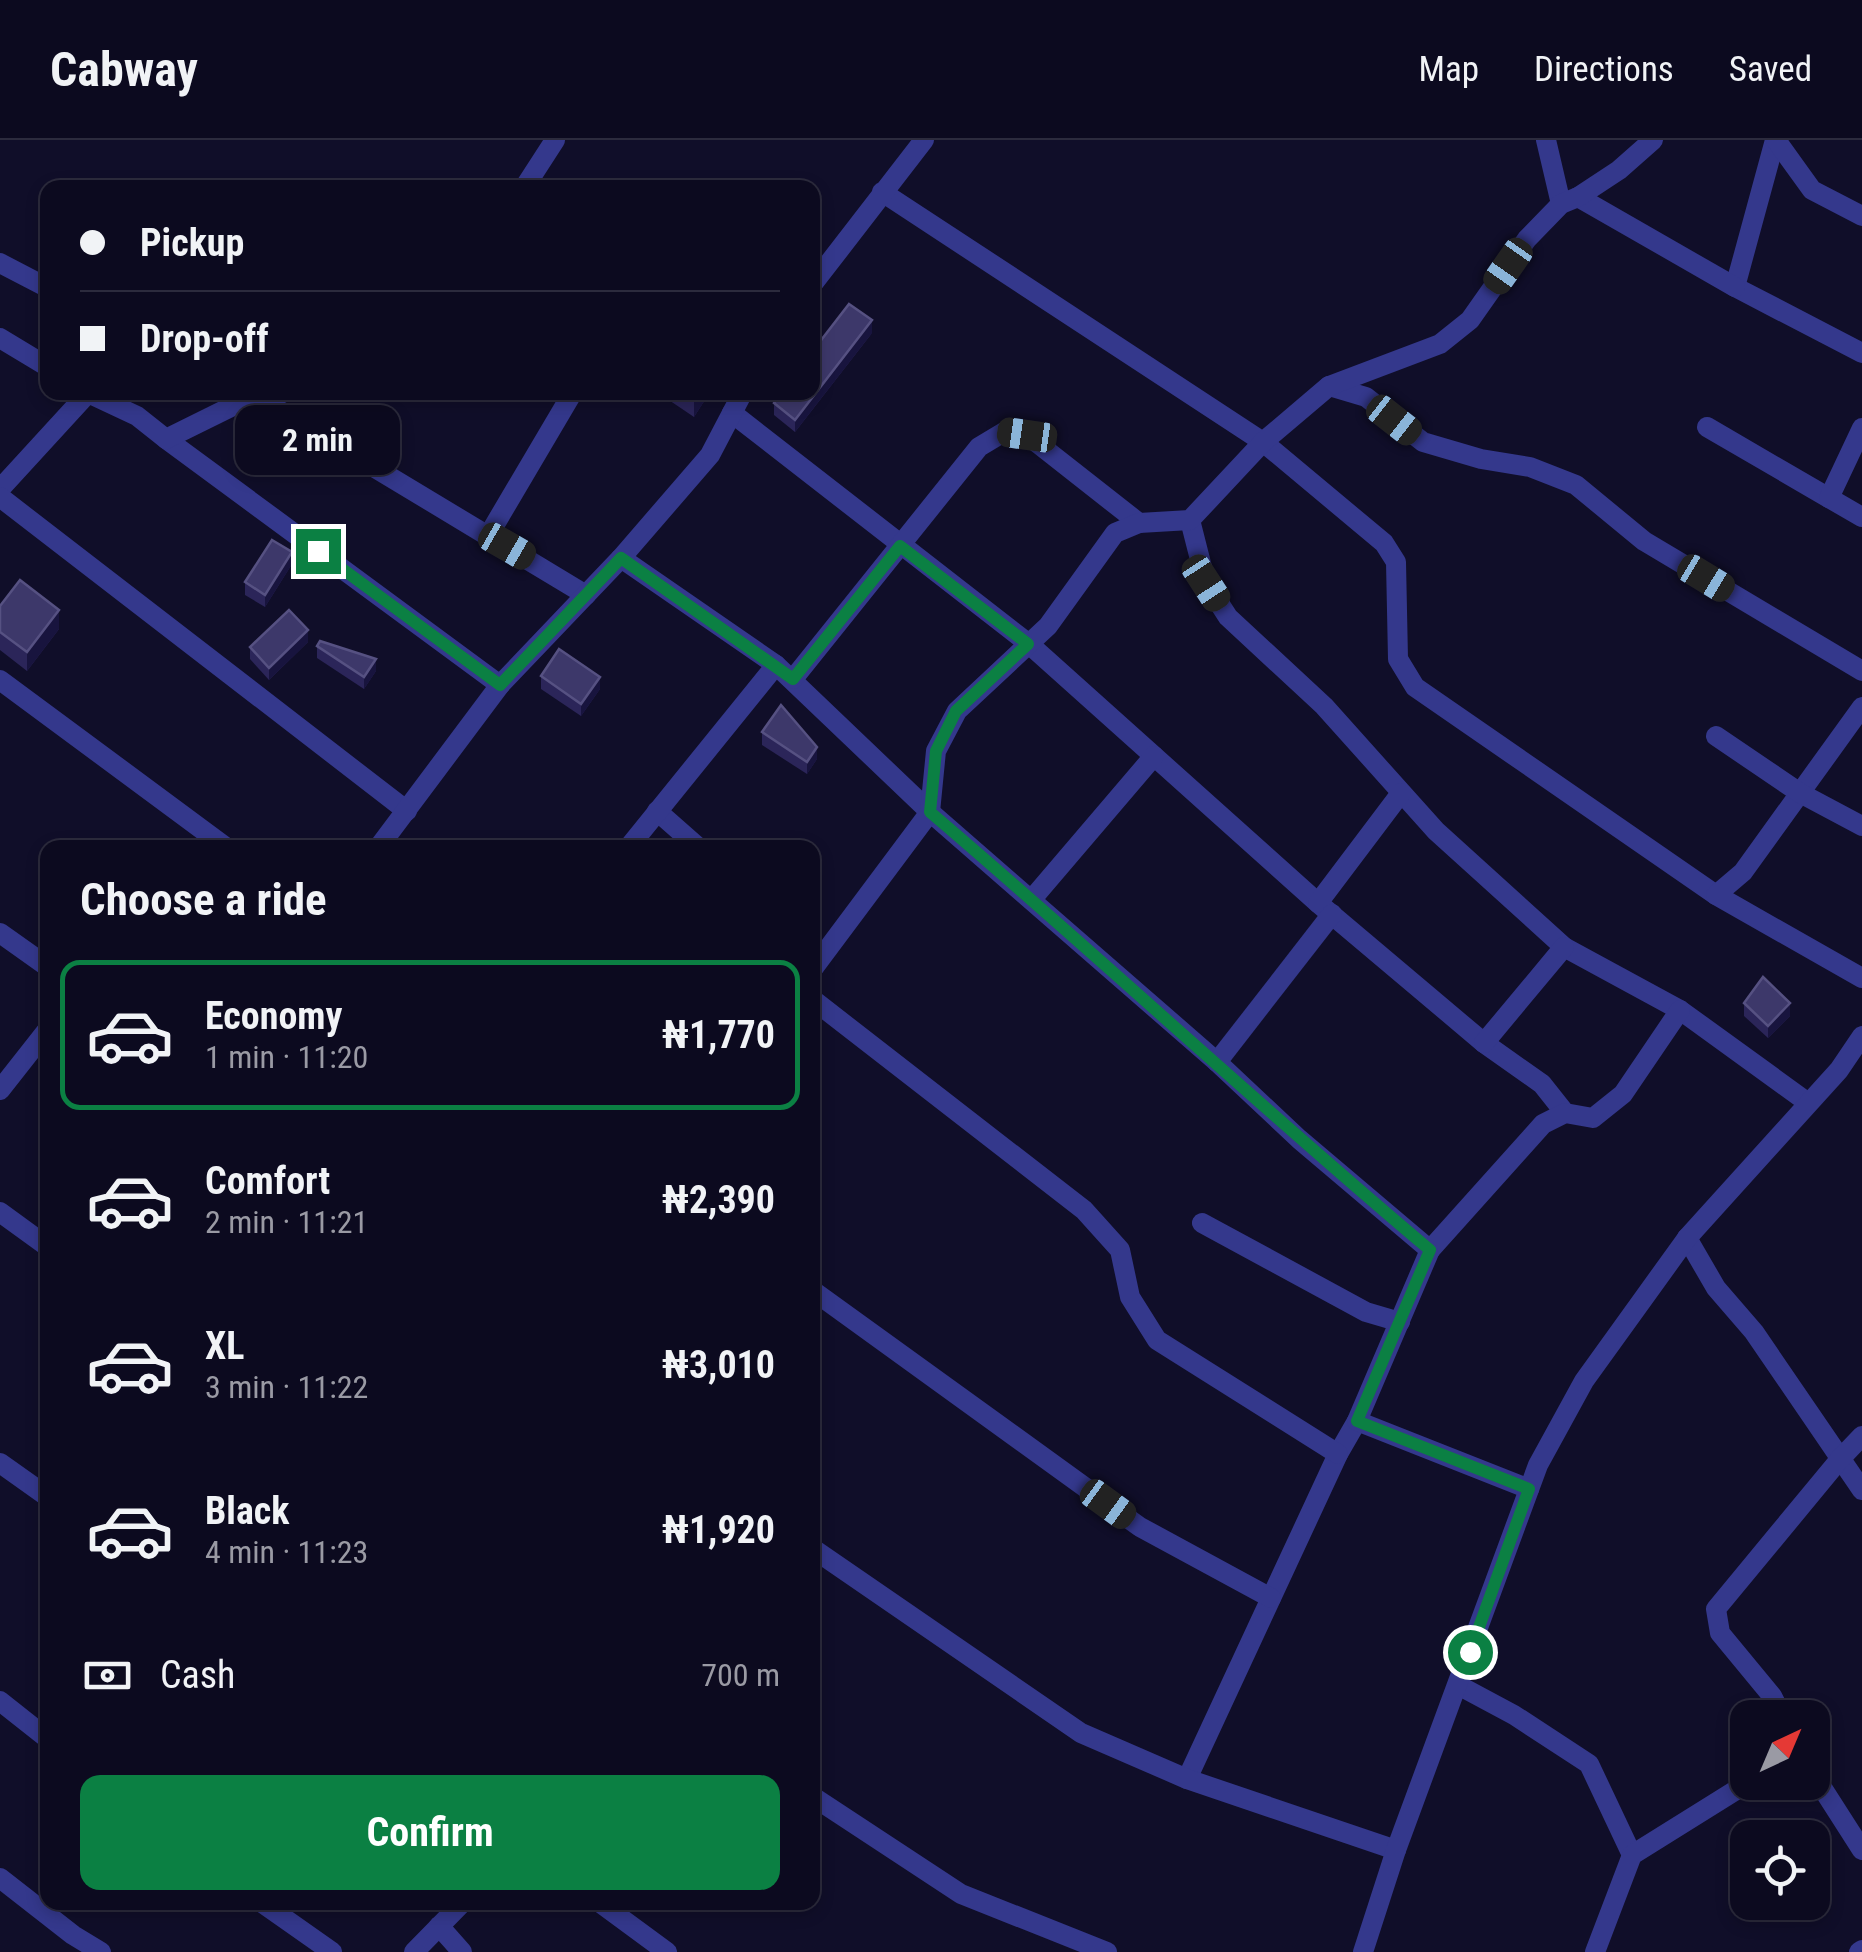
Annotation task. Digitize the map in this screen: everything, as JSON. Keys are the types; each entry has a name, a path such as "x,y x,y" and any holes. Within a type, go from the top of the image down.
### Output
{"street":[{"path":"529,180 555,140"},
{"path":"820,275 924,140"},
{"path":"1546,140 1569,201 1862,353"},
{"path":"820,952 930,812 936,751 956,711 1048,626 1116,533 1139,523 1190,520 1263,442 1329,386 1440,344 1470,320 1527,239 1569,201 1619,170 1653,140"},
{"path":"1735,287 1776,140"},
{"path":"1776,140 1812,190 1862,216"},
{"path":"882,192 1263,442 1384,543 1396,562 1398,659 1416,687 1716,895 1862,978"},
{"path":"0,263 40,284"},
{"path":"0,338 40,363"},
{"path":"1329,386 1366,398 1423,442 1530,467 1576,486 1644,541 1862,671"},
{"path":"0,489 82,400"},
{"path":"103,400 136,416 500,685"},
{"path":"166,438 243,400"},
{"path":"265,400 586,595"},
{"path":"488,536 569,400"},
{"path":"384,840 500,685 621,558 710,456 739,400"},
{"path":"732,413 1028,644 1325,909 1484,1043 1542,1084 1565,1113"},
{"path":"1706,427 1862,517"},
{"path":"1829,498 1862,428"},
{"path":"793,679 979,447 1004,432 1027,435 1139,523"},
{"path":"0,497 407,811"},
{"path":"1190,520 1206,583 1228,617 1324,706 1436,831 1564,946 1680,1010 1807,1102"},
{"path":"621,558 793,679 930,812 1430,1250"},
{"path":"634,840 776,665"},
{"path":"0,680 216,840"},
{"path":"1716,895 1743,872 1862,707"},
{"path":"1716,736 1800,792 1862,826"},
{"path":"1032,898 1154,756"},
{"path":"1217,1062 1402,793"},
{"path":"657,811 690,840"},
{"path":"0,933 40,962"},
{"path":"1484,1043 1564,946"},
{"path":"820,1004 1084,1210 1120,1250 1130,1297 1157,1340 1338,1454"},
{"path":"1187,1779 1338,1454 1357,1421 1430,1250 1543,1124 1565,1113 1593,1118 1623,1094 1680,1010"},
{"path":"1362,1952 1538,1465 1584,1381 1687,1238 1807,1102 1845,1069 1862,1036"},
{"path":"0,1090 40,1039"},
{"path":"0,1212 40,1241"},
{"path":"1202,1223 1366,1312 1400,1322"},
{"path":"1687,1238 1716,1288 1754,1332 1862,1490"},
{"path":"820,1296 1140,1527 1271,1598"},
{"path":"1357,1421 1529,1489"},
{"path":"1774,1700 1720,1633 1716,1609 1862,1436"},
{"path":"0,1463 40,1492"},
{"path":"820,1554 1082,1734 1187,1779 1396,1850"},
{"path":"1458,1685 1514,1715 1589,1764 1632,1855"},
{"path":"0,1701 40,1733"},
{"path":"1596,1952 1632,1855 1730,1794"},
{"path":"1830,1800 1862,1850"},
{"path":"820,1801 960,1894 1107,1952"},
{"path":"0,1878 69,1944 101,1952"},
{"path":"272,1910 332,1952"},
{"path":"414,1952 455,1910"},
{"path":"611,1910 667,1952"},
{"path":"440,1926 462,1952"}],"building":[{"path":"849,304 872,320 820,388 820,342"},
{"path":"776,400 810,400 795,420 774,403"},
{"path":"272,540 292,552 265,595 245,582"},
{"path":"20,580 59,610 27,652 0,632 0,606"},
{"path":"289,610 308,630 269,668 250,647"},
{"path":"320,641 376,659 364,677 317,646"},
{"path":"559,649 600,677 581,704 541,676"},
{"path":"781,705 817,747 807,762 762,732"},
{"path":"1763,977 1790,1003 1768,1026 1744,1003"}],"route":[{"path":"318,551 500,685 621,558 793,679 900,546 1028,644 956,711 936,751 930,812 1430,1250 1357,1421 1529,1489 1470,1652"}]}
